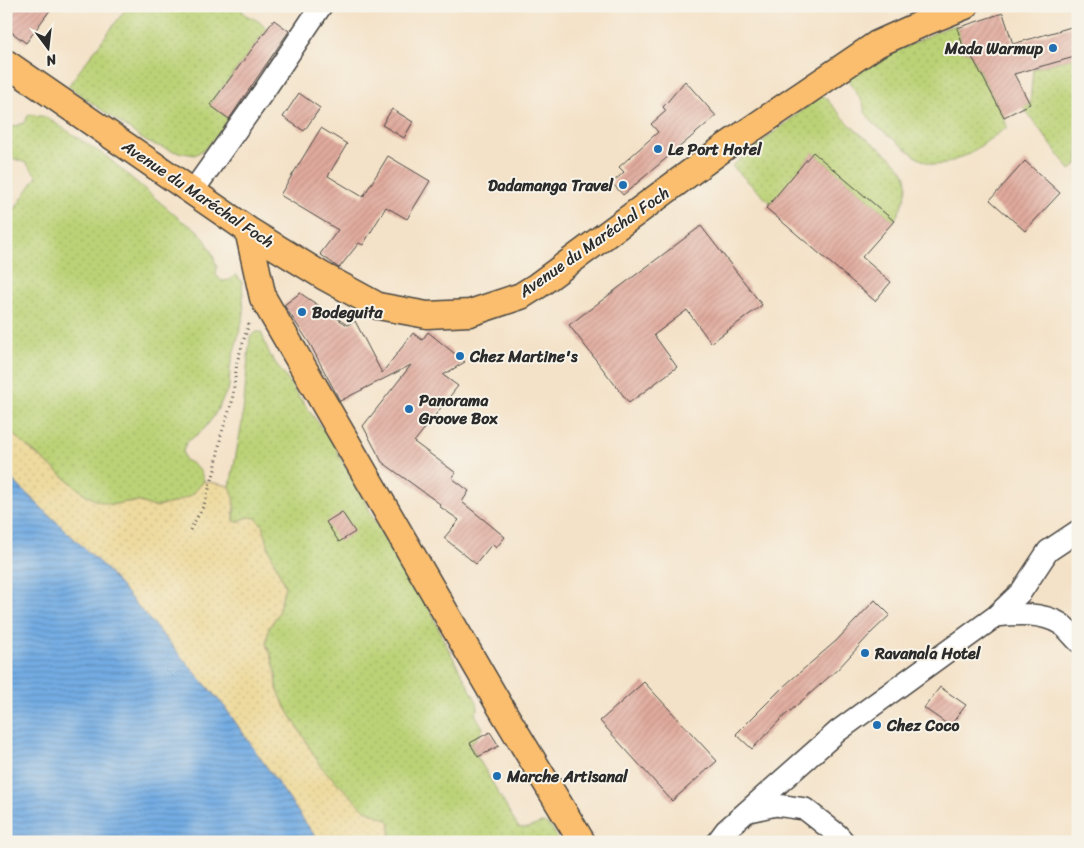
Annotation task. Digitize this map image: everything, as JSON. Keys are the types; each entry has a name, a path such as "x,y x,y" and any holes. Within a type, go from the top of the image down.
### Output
{"main road":[{"name":"Avenue du Maréchal Foch","path":"6,63 248,230 323,276 378,306 427,315 470,313 521,296 537,286 725,147 877,44 965,6"},
{"path":"248,230 263,298 498,703 582,842"}],"street":[{"path":"193,191 321,6"},
{"path":"717,842 726,830 838,731 996,616 1021,592 1048,551 1078,531"},
{"path":"996,616 1018,614 1037,616 1061,624 1078,640"},
{"path":"746,812 776,805 805,809 838,834 844,842"}],"path":[{"path":"190,530 204,505 216,470 221,435 232,402 237,362 247,324 263,298"}],"green space":[{"path":"128,6 241,6 243,13 258,21 267,29 210,104 230,120 206,148 195,155 172,151 147,142 68,86"},
{"path":"956,25 965,52 970,53 1004,117 1007,127 969,154 945,164 933,165 918,158 874,124 865,112 863,103 846,76 943,29"},
{"path":"1078,56 1078,164 1070,170 1023,107 1030,104 1033,69"},
{"path":"823,95 853,128 892,158 903,171 907,182 906,194 894,221 814,153 770,203 732,166"},
{"path":"29,114 46,117 107,157 182,221 196,229 206,241 213,255 217,267 216,275 222,281 230,280 236,274 242,282 244,314 230,367 229,387 214,416 204,429 186,443 183,452 185,460 198,468 204,481 192,495 174,503 154,507 140,502 112,505 95,500 82,492 6,429 6,222 37,176 26,163 6,156 6,129 24,123"},
{"path":"256,332 261,332 270,355 335,445 339,456 390,547 433,615 442,637 477,702 478,709 475,714 483,728 470,744 518,827 526,828 545,823 553,830 557,842 390,842 390,825 388,820 365,810 321,767 277,689 276,673 266,644 269,628 278,613 285,586 270,552 263,526 256,518 248,517 234,522 235,510 230,486 242,423 250,337"}],"sand":[{"path":"6,429 82,492 95,500 112,505 140,502 154,507 174,503 192,495 204,481 230,486 234,498 234,521 238,522 248,517 256,518 263,526 270,552 285,586 278,613 269,628 266,644 276,673 277,689 321,767 365,810 388,820 390,825 390,842 319,842 224,706 104,567 6,474"}],"water":[{"path":"6,474 104,567 224,706 319,842 6,842"}],"building":[{"path":"6,6 53,6 26,43 6,28"},
{"path":"1003,13 1013,44 1078,25 1078,56 1014,74 1030,104 1004,117 969,51 965,52 957,28"},
{"path":"274,20 289,31 229,119 210,105"},
{"name":"Le Port Hotel","path":"685,81 716,116 623,195 612,183 624,172 619,167 658,132 651,124 666,111 663,107"},
{"path":"299,93 320,108 304,131 283,117"},
{"path":"392,109 413,122 404,138 382,125"},
{"path":"321,128 347,144 328,176 363,197 388,156 430,181 407,219 386,207 363,245 359,243 339,268 320,254 338,230 280,195"},
{"path":"813,152 894,221 862,257 891,282 875,301 766,208"},
{"path":"1025,161 1060,193 1025,231 990,200"},
{"path":"701,226 762,305 711,343 687,310 654,335 677,367 629,403 569,325"},
{"path":"300,293 347,325 355,321 382,373 413,333 422,340 428,332 465,362 443,375 458,386 414,442 456,473 452,478 469,491 462,502 505,537 496,548 492,544 476,564 444,538 459,520 382,462 363,426 411,365 340,401 310,344 284,305"},
{"path":"342,512 355,532 339,542 326,522"},
{"path":"875,600 890,615 838,669 780,720 752,749 736,734 784,686 836,641"},
{"path":"644,682 717,761 672,801 600,721"},
{"path":"940,687 966,705 950,726 924,708"},
{"path":"490,732 499,746 478,757 470,743"}],"place":[{"name":"Mada Warmup","path":"1053,48"},
{"name":"Le Port Hotel","path":"658,149"},
{"name":"Dadamanga Travel","path":"623,185"},
{"name":"Bodeguita","path":"302,312"},
{"name":"Chez Martine's","path":"460,356"},
{"name":"Panorama Groove Box","path":"409,409"},
{"name":"Ravanala Hotel","path":"865,653"},
{"name":"Chez Coco","path":"877,725"},
{"name":"Marche Artisanal","path":"497,776"}]}
